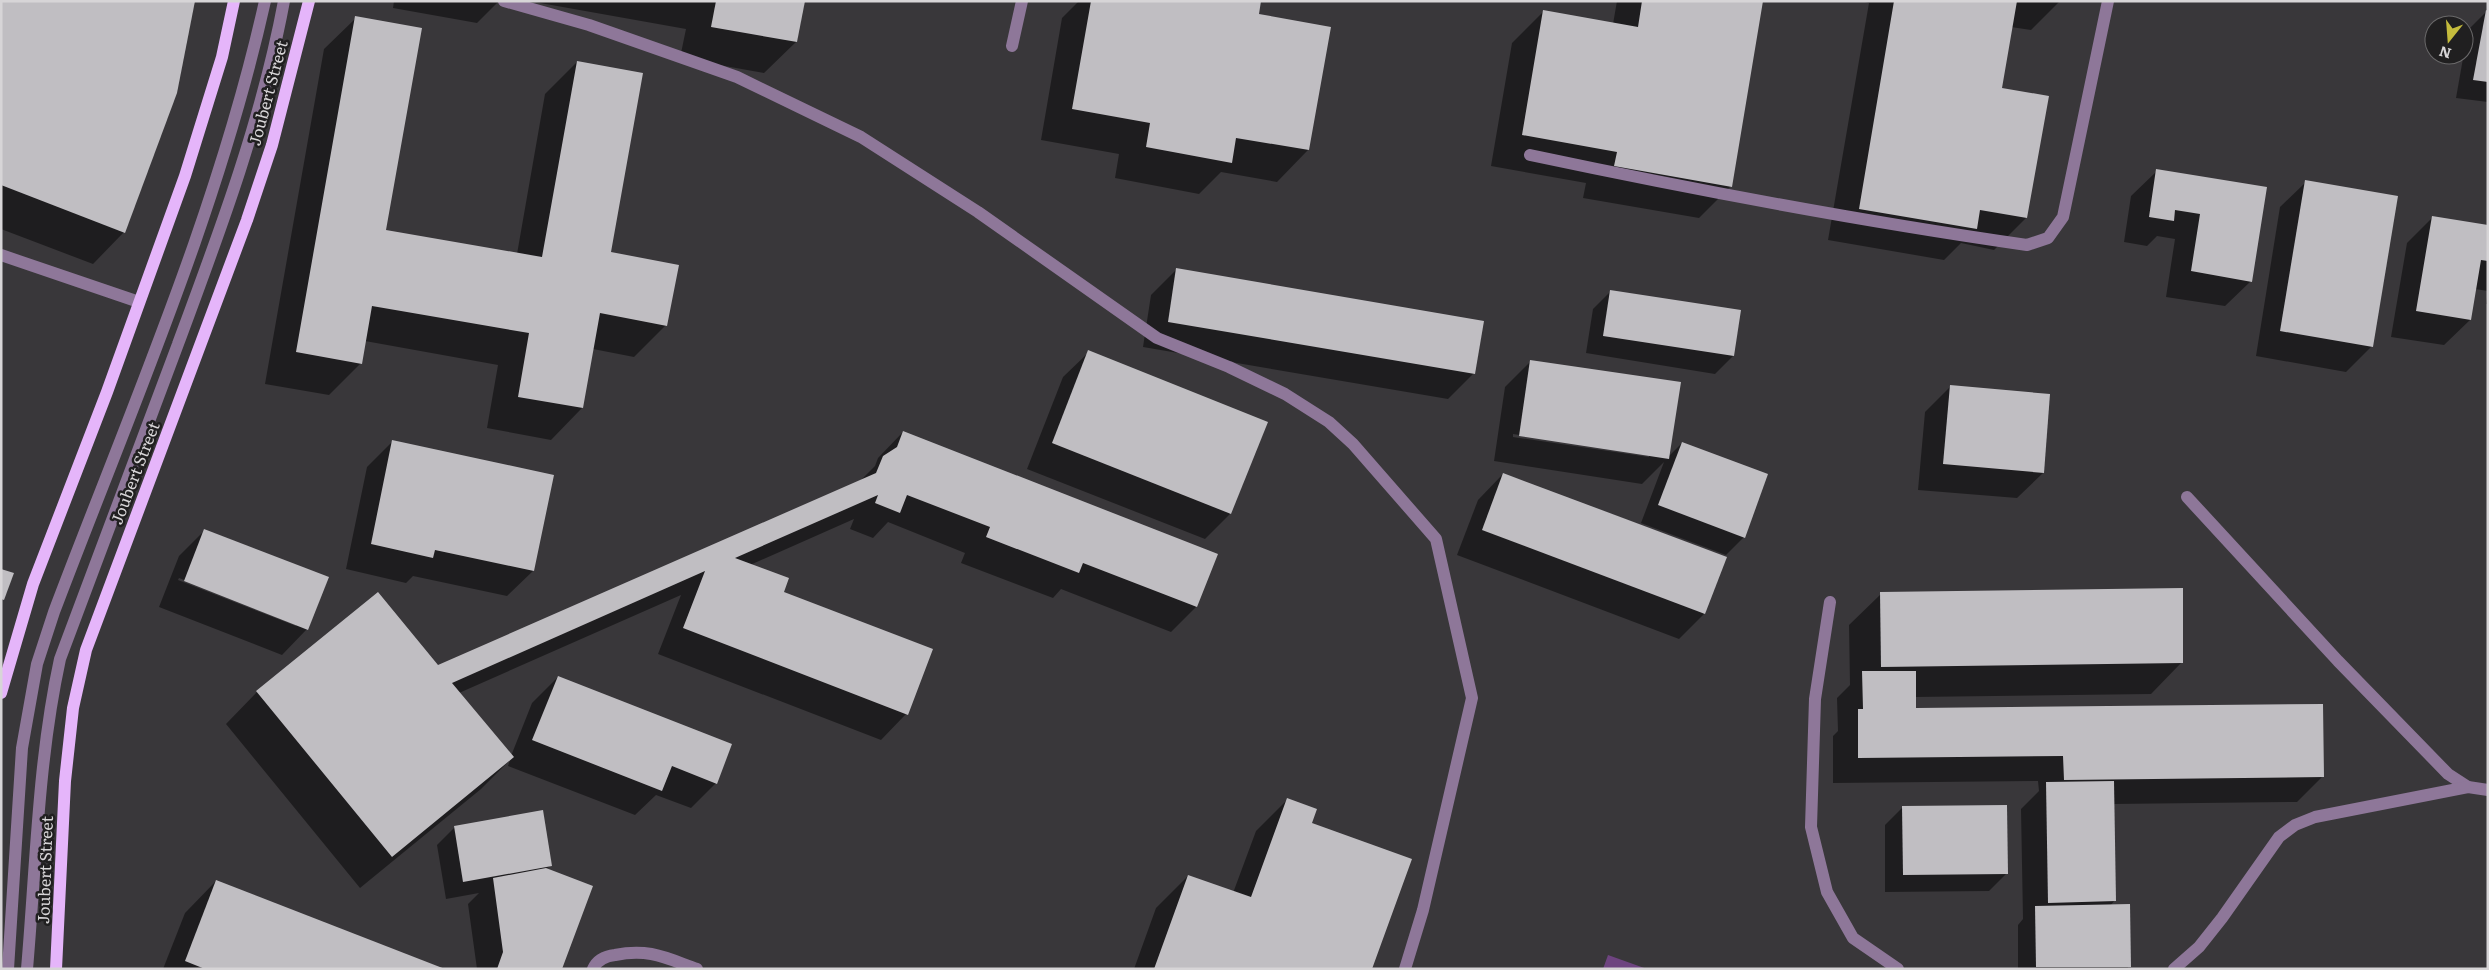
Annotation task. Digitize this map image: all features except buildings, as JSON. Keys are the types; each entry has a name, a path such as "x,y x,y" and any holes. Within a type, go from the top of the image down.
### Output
{"main road":[{"path":"1,692 33,584 107,392 185,176 222,57 234,1"},
{"name":"Joubert Street","path":"56,969 65,780 73,708 86,650 247,220 272,145 309,1"}],"street":[{"path":"8,969 22,748 37,664 54,612 195,242 230,136 265,1"},
{"path":"27,969 44,745 60,659 211,255 258,114 272,64 284,1"},
{"path":"504,1 589,25 737,77 861,137 978,212 1157,338 1229,367 1285,394 1329,422 1353,444 1436,540 1472,698 1423,910 1405,969"},
{"path":"1012,46 1022,1"},
{"path":"1530,155 1691,190 1845,217 2027,245 2048,238 2063,218 2108,1"},
{"path":"1,255 139,302"},
{"path":"2187,497 2345,668 2448,774 2468,788"},
{"path":"1830,602 1815,699 1810,827 1827,892 1853,938 1898,969"},
{"path":"2174,969 2199,947 2222,918 2279,837 2295,825 2315,817 2468,788 2488,790"},
{"path":"593,969 595,964 607,956 640,951 697,969"}],"shaded area":[{"path":"1608,955 1647,969 1603,969"}]}
